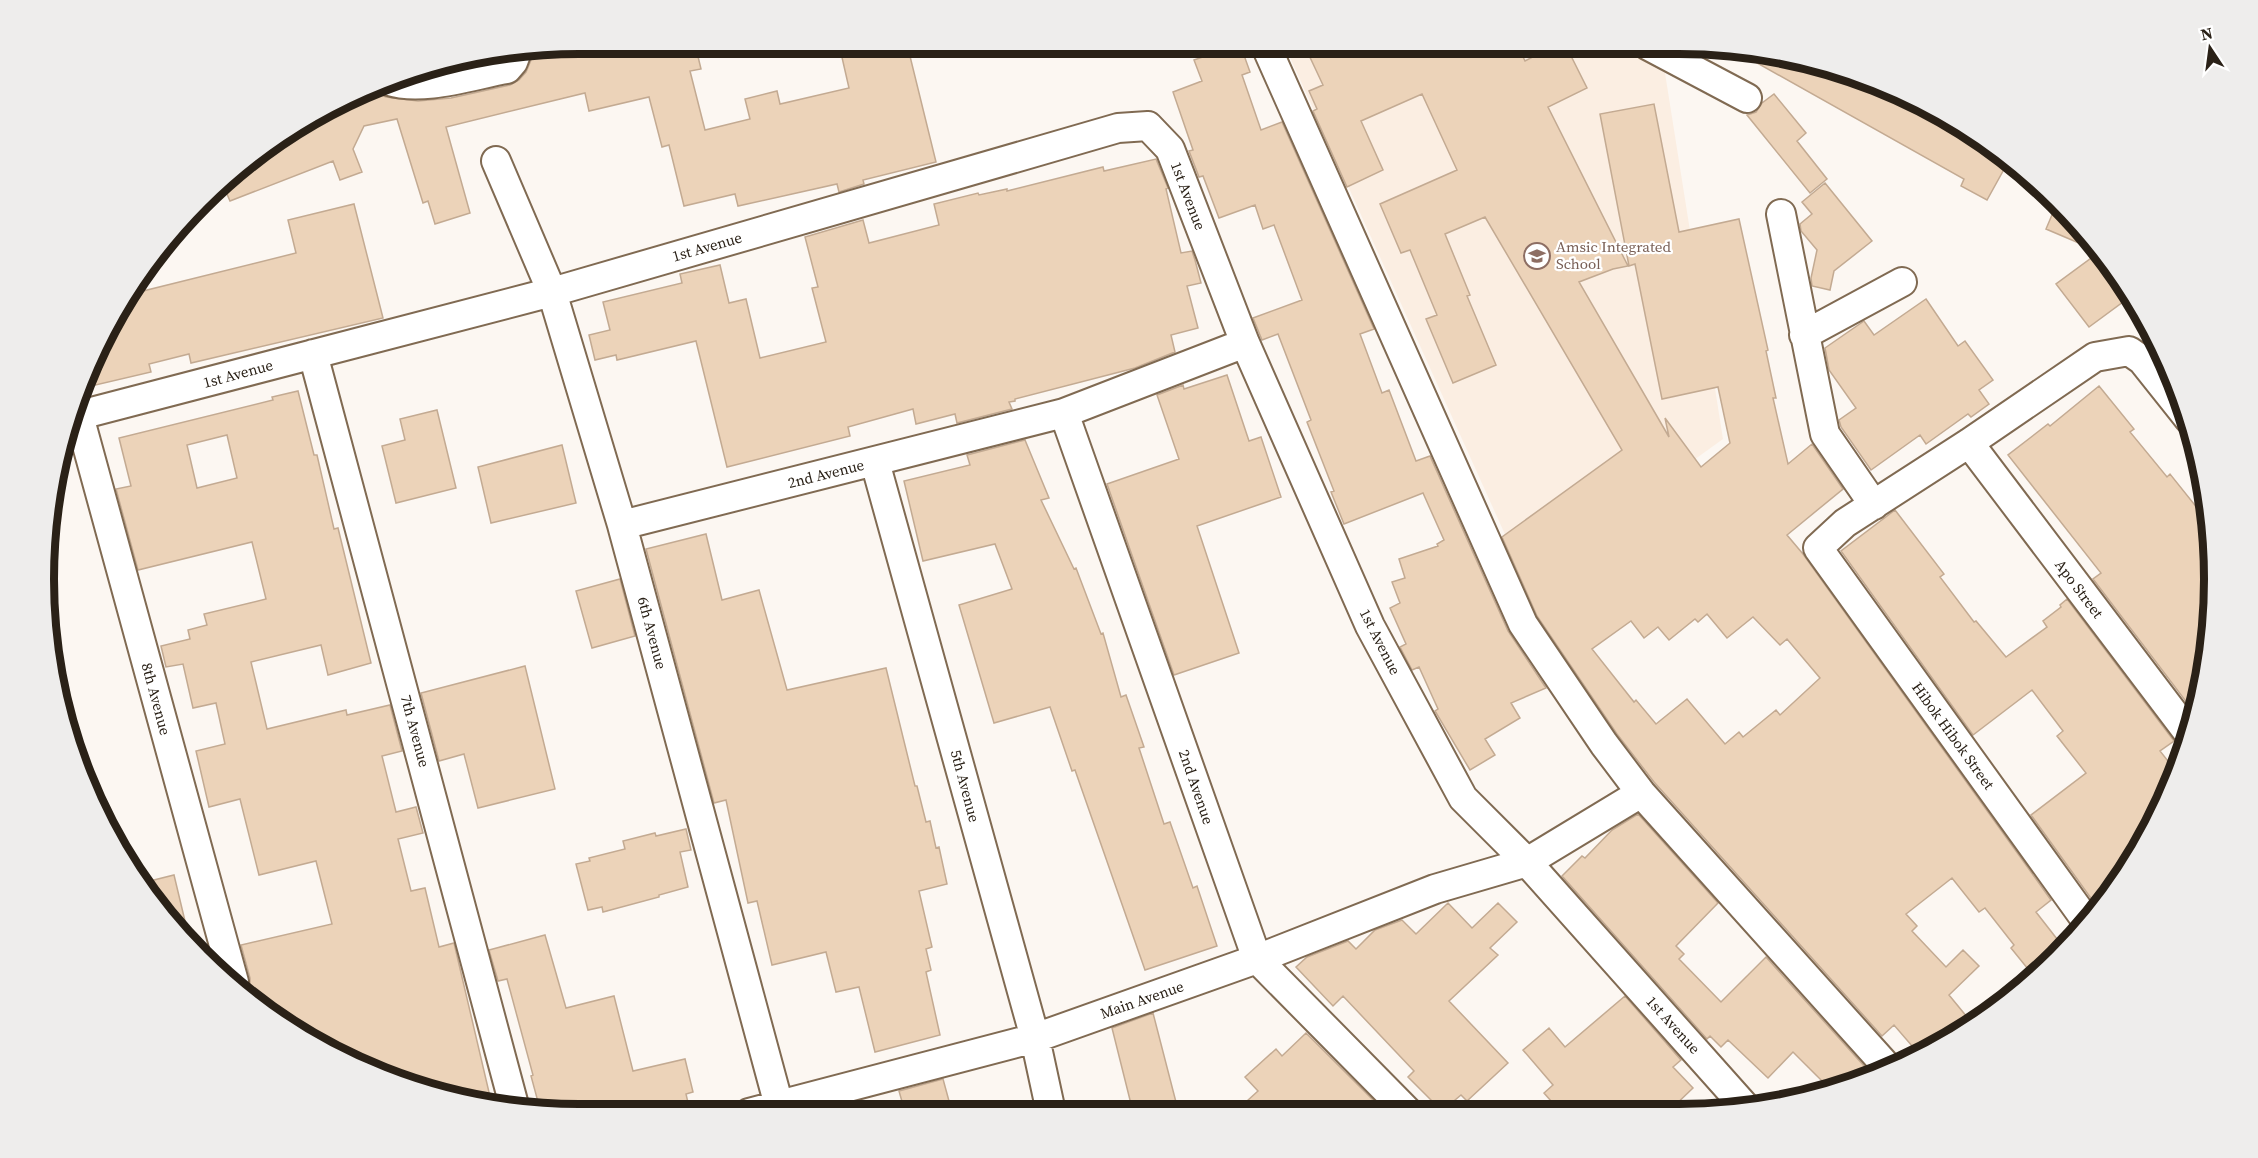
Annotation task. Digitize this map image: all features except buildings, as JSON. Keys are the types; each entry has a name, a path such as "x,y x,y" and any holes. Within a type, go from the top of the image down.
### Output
{"street":[{"path":"1269,54 1523,624 1604,744 1641,794 1883,1063"},
{"path":"1664,54 1747,98"},
{"path":"402,85 432,83 507,69 515,58"},
{"name":"1st Avenue","path":"80,415 552,292 1118,128 1148,126 1170,149 1245,343 1370,626 1463,798 1527,862 1740,1101"},
{"name":"6th Avenue","path":"496,161 552,292 622,525 779,1104"},
{"path":"1781,214 1825,434 1874,506 2095,357 2129,351 2142,360 2171,396"},
{"path":"1804,335 1902,282"},
{"name":"2nd Avenue","path":"622,525 1064,413 1245,343"},
{"name":"7th Avenue","path":"313,354 513,1100"},
{"name":"2nd Avenue","path":"1064,413 1257,959 1400,1104"},
{"name":"8th Avenue","path":"79,421 231,972"},
{"name":"Apo Street","path":"1969,443 2183,726"},
{"name":"5th Avenue","path":"875,462 1035,1038 1049,1104"},
{"name":"Hibok Hibok Street","path":"1874,506 1845,523 1818,548 2082,915"},
{"name":"Main Avenue","path":"798,1104 1035,1038 1257,959 1435,889 1527,862 1641,794"}],"shaded area":[{"name":"Amsic Integrated School","path":"1289,54 1632,54 1665,73 1723,439 1526,581"}],"place":[{"name":"Amsic Integrated School","path":"1537,256"}]}
